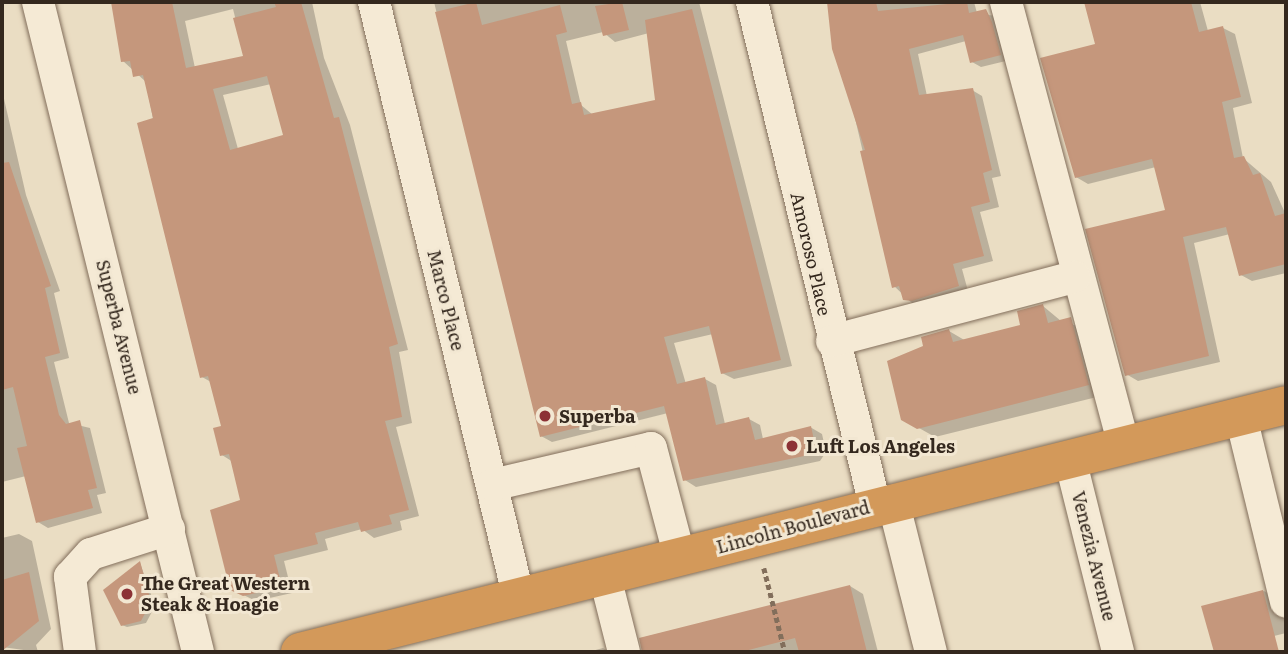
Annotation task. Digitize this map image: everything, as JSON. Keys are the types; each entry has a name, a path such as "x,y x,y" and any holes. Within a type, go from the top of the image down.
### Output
{"highway":[{"name":"Lincoln Boulevard","path":"308,651 680,558 884,503 1286,405"}],"street":[{"name":"Superba Avenue","path":"38,2 198,652"},
{"name":"Marco Place","path":"373,2 519,598"},
{"name":"Amoroso Place","path":"752,2 832,341 931,652"},
{"path":"1006,2 1075,278 1124,445"},
{"path":"832,341 1075,278"},
{"path":"1241,416 1286,602"},
{"path":"492,485 651,448 680,558"},
{"name":"Venezia Avenue","path":"1070,459 1118,652"},
{"path":"80,652 70,577 91,554 169,529"},
{"path":"605,577 624,652"}],"path":[{"path":"757,536 785,652"}],"building":[{"path":"111,2 172,2 186,68 243,56 233,18 276,7 274,2 301,2 334,118 339,117 398,344 389,347 402,417 385,421 409,510 389,515 392,524 361,532 358,522 315,533 318,544 274,555 282,587 243,596 230,590 210,510 240,500 229,454 220,456 213,428 221,426 208,376 200,378 137,123 153,118 143,75 133,77 130,61 121,62","holes":["267,76 283,135 230,150 213,89"]},
{"path":"476,2 482,25 560,5 567,32 556,35 572,104 581,102 584,115 655,100 645,20 692,9 781,360 721,374 709,326 664,337 677,384 705,377 716,425 749,417 755,440 811,426 815,445 809,455 683,481 664,406 540,437 435,12"},
{"path":"622,2 629,30 603,36 595,6"},
{"path":"827,2 876,2 878,11 967,2 969,13 986,9 1001,55 970,63 963,35 909,49 919,95 973,88 992,170 983,173 990,202 971,207 984,256 953,264 959,286 912,301 903,300 899,286 892,288 860,151 865,150 832,49"},
{"path":"1084,2 1191,2 1199,32 1223,26 1241,97 1222,102 1234,158 1244,156 1253,175 1260,173 1275,216 1286,213 1286,264 1239,276 1226,227 1183,237 1209,356 1125,376 1085,229 1165,210 1152,159 1075,178 1040,58 1095,44"},
{"path":"9,162 51,286 45,288 60,353 45,357 59,415 66,424 80,420 97,488 88,490 93,508 36,523 17,448 27,446 13,387 2,390 2,163"},
{"path":"1043,304 1048,323 1071,317 1089,385 917,429 901,420 887,361 923,346 921,337 949,329 953,342 1020,325 1017,311"},
{"name":"The Great Western Steak & Hoagie","path":"140,561 151,602 141,621 121,626 103,590"},
{"path":"29,572 39,621 2,651 2,580"},
{"path":"850,585 867,652 799,652 795,638 741,652 642,652 639,638"},
{"path":"1263,590 1279,652 1214,652 1201,606"}],"place":[{"name":"Superba","path":"545,416"},
{"name":"Luft Los Angeles","path":"792,446"},
{"name":"The Great Western Steak & Hoagie","path":"127,594"}]}
